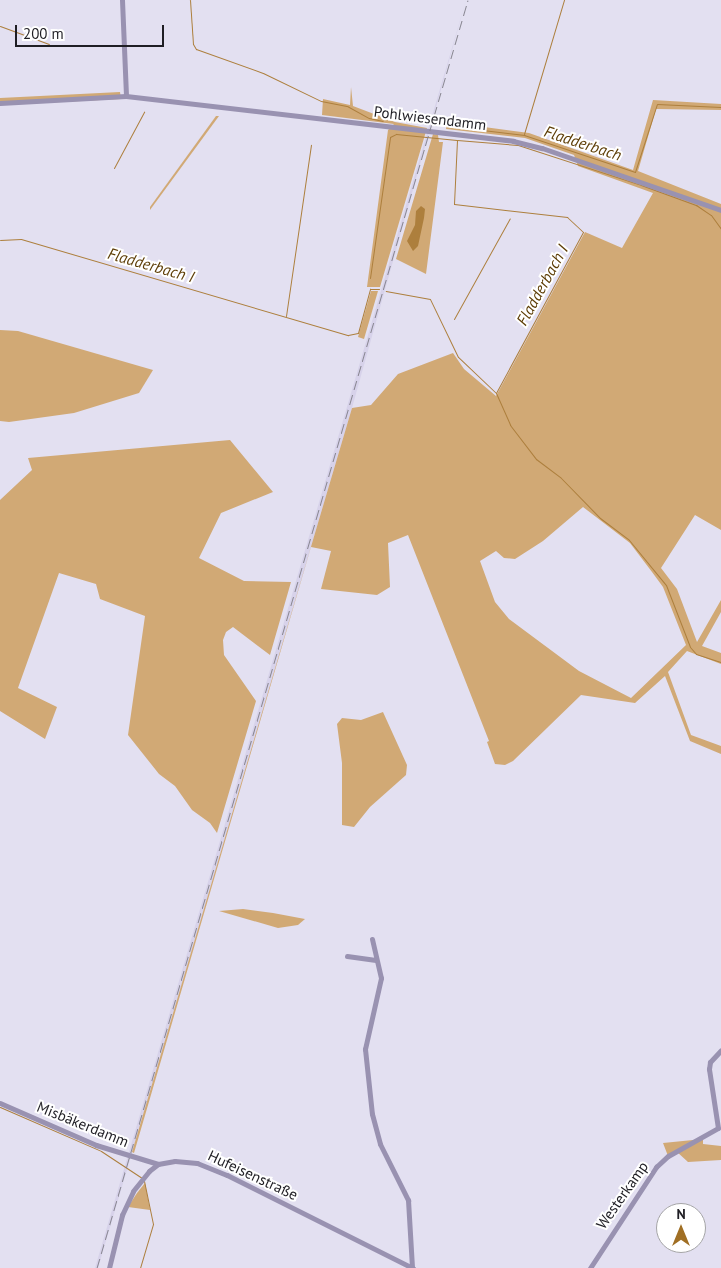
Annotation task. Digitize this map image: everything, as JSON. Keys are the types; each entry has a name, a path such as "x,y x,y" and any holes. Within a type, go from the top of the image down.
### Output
{"street":[{"path":"122,0 126,96"},
{"name":"Pohlwiesendamm","path":"0,103 126,96 528,143 721,210"},
{"path":"372,939 381,978 365,1057 375,1128 408,1200 412,1268"},
{"path":"347,956 376,960"},
{"name":"Westerkamp","path":"590,1268 656,1167 668,1156 718,1128 709,1069 710,1062 721,1050"},
{"name":"Misbäkerdamm","path":"0,1103 96,1145 158,1164"},
{"name":"Hufeisenstraße","path":"158,1164 184,1161 227,1174 412,1268"},
{"path":"109,1268 122,1215 142,1179 158,1164"}],"shaded area":[{"path":"466,0 352,408 98,1268 95,1268"},
{"path":"351,87 353,106 395,122 427,128 380,287 367,287 388,130 394,124 322,115 323,99 350,105"},
{"path":"120,92 121,99 0,105 0,98"},
{"path":"653,100 721,104 721,110 656,109 638,171 721,204 721,530 695,515 661,568 677,589 697,642 721,600 721,612 702,646 721,653 721,664 687,651 668,672 691,735 721,746 721,754 690,741 665,676 635,703 581,695 513,761 505,765 495,764 487,742 489,741 408,535 388,543 390,587 377,595 321,589 331,551 311,547 134,1153 132,1152 352,408 371,405 398,374 453,353 464,369 496,396 585,232 622,248 653,193 578,166 574,155 525,138 446,129 447,122 529,133 633,170","holes":["583,507 630,543 663,587 686,645 631,698 579,671 509,619 495,602 480,561 496,551 504,558 515,559 543,541"]},
{"path":"216,116 219,116 150,210 150,207"},
{"path":"433,134 438,135 439,142 443,142 426,274 396,259"},
{"path":"421,206 425,209 424,218 418,246 413,251 407,241 415,225 416,211"},
{"path":"371,291 378,291 364,339 358,337"},
{"path":"0,330 18,331 153,370 139,393 74,413 9,422 0,421"},
{"path":"230,440 273,492 221,513 199,558 244,581 291,582 270,655 233,627 226,632 223,640 224,655 256,701 217,833 210,823 192,810 175,786 159,774 128,735 145,616 100,599 96,584 59,573 18,688 57,707 45,739 0,711 0,500 32,470 28,458"},
{"path":"383,712 407,765 406,775 370,807 354,827 342,825 342,763 337,724 342,718 361,720"},
{"path":"243,909 305,919 298,925 278,928 219,911"},
{"path":"703,1139 703,1144 721,1146 721,1160 688,1162 676,1151 668,1156 663,1143"},
{"path":"145,1183 150,1210 128,1207 137,1193"}],"waterway":[{"name":"Fladderbach","path":"190,0 193,44 196,49 263,73 321,101 347,106 369,118 383,121"},
{"path":"524,134 564,0"},
{"path":"0,26 49,44"},
{"name":"Fladderbach","path":"449,126 524,135 635,172 657,104 721,107"},
{"path":"114,168 144,112"},
{"name":"Fladderbach I","path":"370,278 390,137 396,134 457,140 454,204 567,217 583,232 496,393 458,357 430,299 386,291"},
{"path":"457,140 518,145 641,185 696,205 711,215 721,229"},
{"path":"286,316 311,145"},
{"path":"454,319 510,218"},
{"name":"Fladderbach I","path":"0,240 21,239 348,335 358,333 370,289 379,289"},
{"path":"496,393 510,425 536,459 561,478 600,518 629,540 666,585 690,647 696,654 721,662"},
{"path":"0,1107 101,1151 142,1178"},
{"path":"140,1268 153,1224 144,1181"}],"railway":[{"path":"97,1268 468,0"}]}
